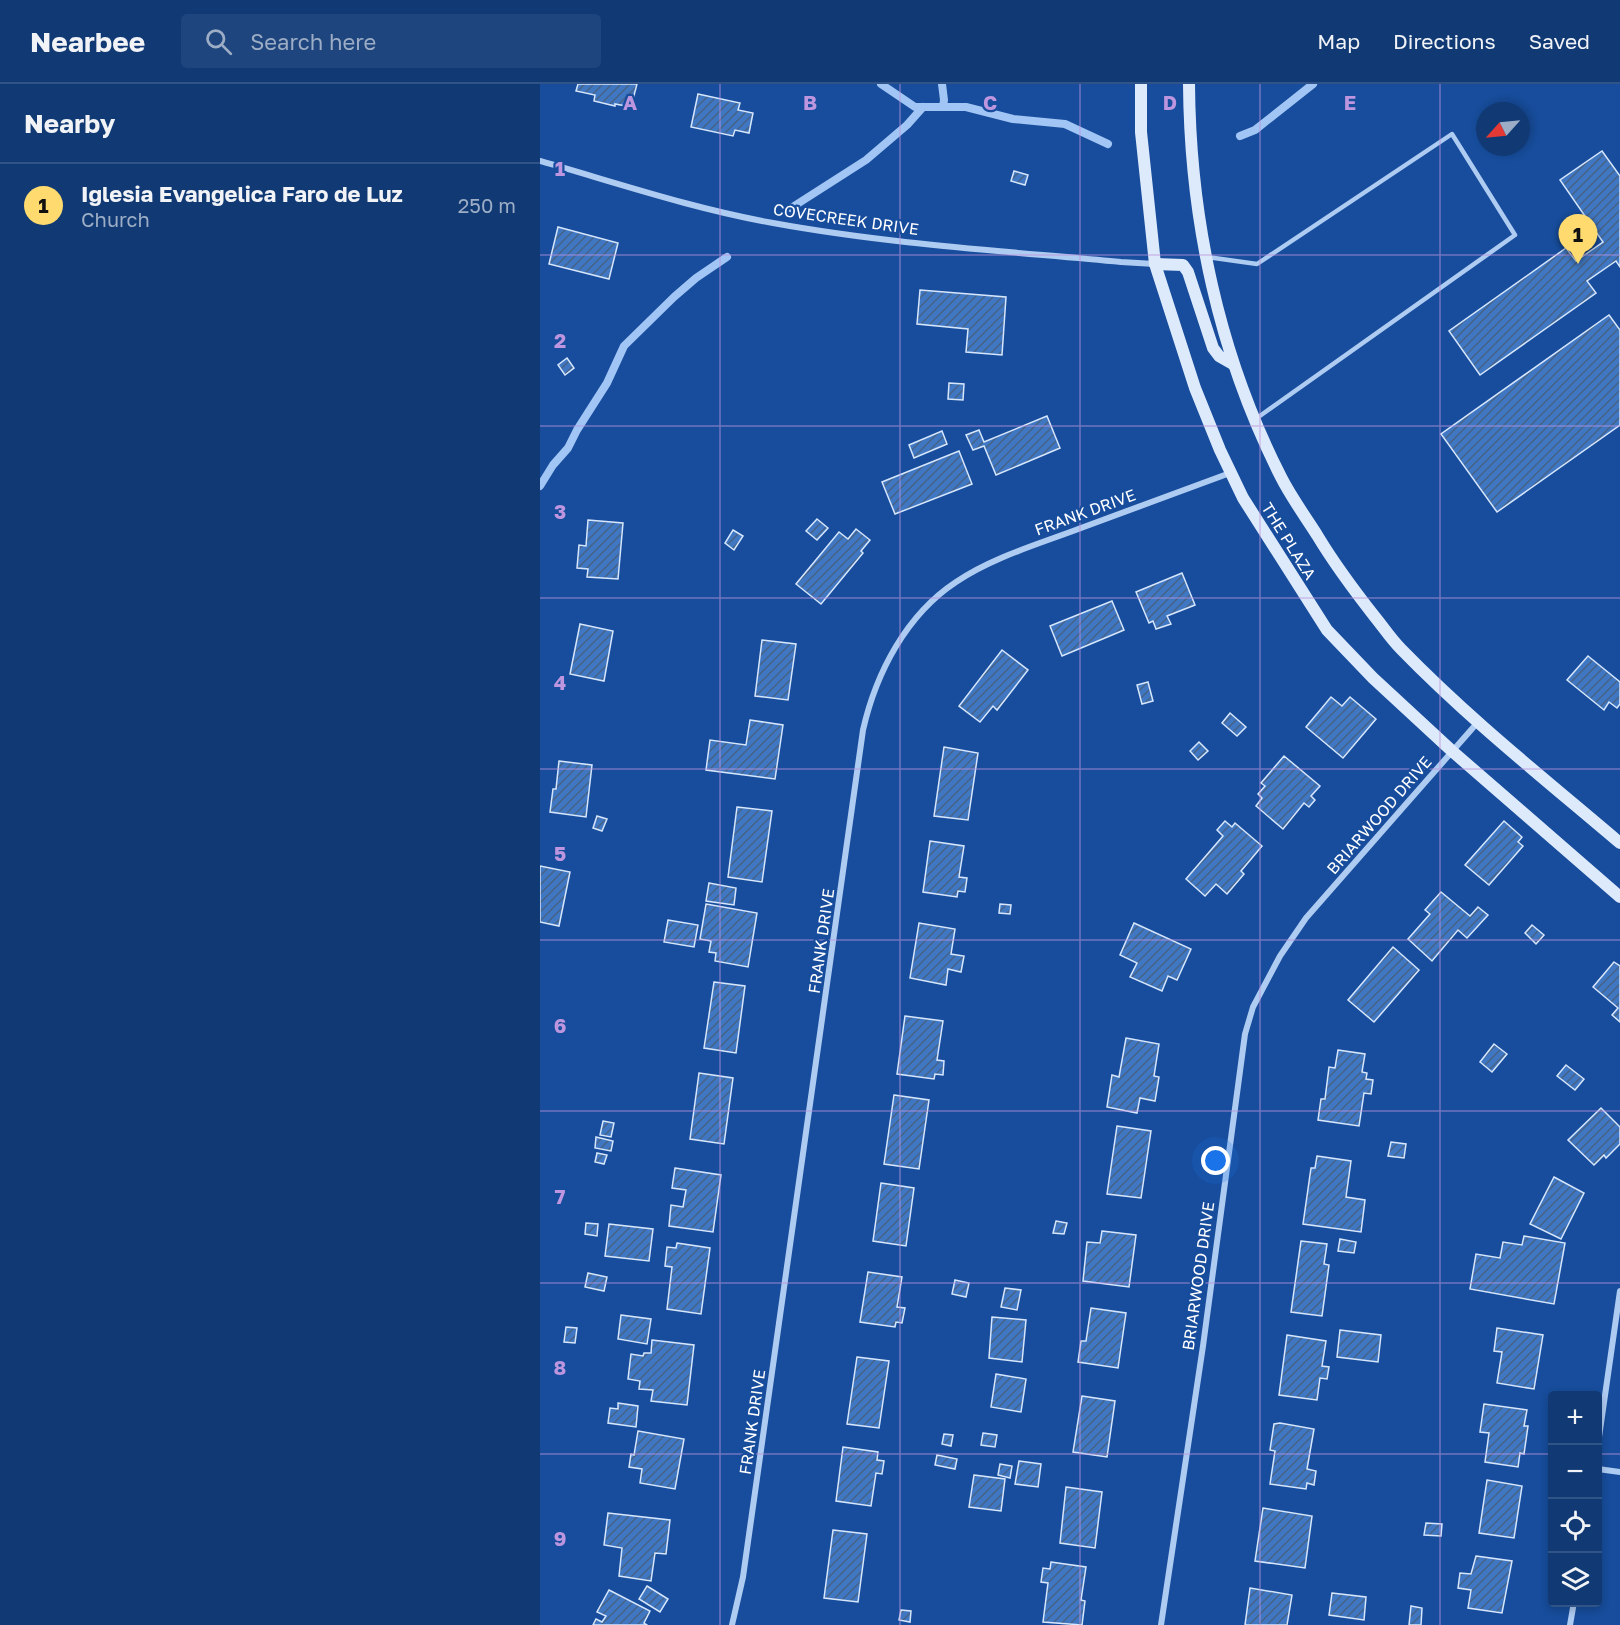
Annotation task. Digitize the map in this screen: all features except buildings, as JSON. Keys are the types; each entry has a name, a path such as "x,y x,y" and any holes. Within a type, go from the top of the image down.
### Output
{"main road":[{"name":"THE PLAZA","path":"1141,84 1142,132 1155,264 1195,388 1230,473 1243,498 1284,567 1327,630 1372,678 1620,897"},
{"name":"THE PLAZA","path":"1189,84 1191,150 1206,257 1216,305 1233,364 1255,420 1282,478 1335,566 1399,648 1478,722 1620,843"},
{"path":"1155,264 1183,265 1188,272 1213,348 1219,356 1233,364"}],"street":[{"name":"COVECREEK DRIVE","path":"540,161 680,202 771,223 853,236 1155,264"},
{"name":"FRANK DRIVE","path":"732,1625 743,1577 863,730 882,672 909,627 936,598 956,582 1002,557 1230,473"},
{"name":"BRIARWOOD DRIVE","path":"1161,1625 1245,1034 1253,1007 1280,957 1306,918 1478,722"},
{"path":"1602,1416 1620,1291"},
{"path":"1602,1470 1620,1472"},
{"path":"1570,1625 1573,1607"}],"lane":[{"path":"1206,257 1257,264 1452,134 1515,235 1255,420"}],"waterway":[{"path":"881,84 915,107 966,107 1013,119 1065,124 1108,144"},
{"path":"942,84 943,107"},
{"path":"1240,136 1255,130 1313,84"},
{"path":"791,208 866,160 907,125 923,107"},
{"path":"540,486 553,465 568,448 607,383 624,346 674,297 696,278 727,257"}],"place":[{"name":"Iglesia Evangelica Faro de Luz","path":"1578,264"}]}
